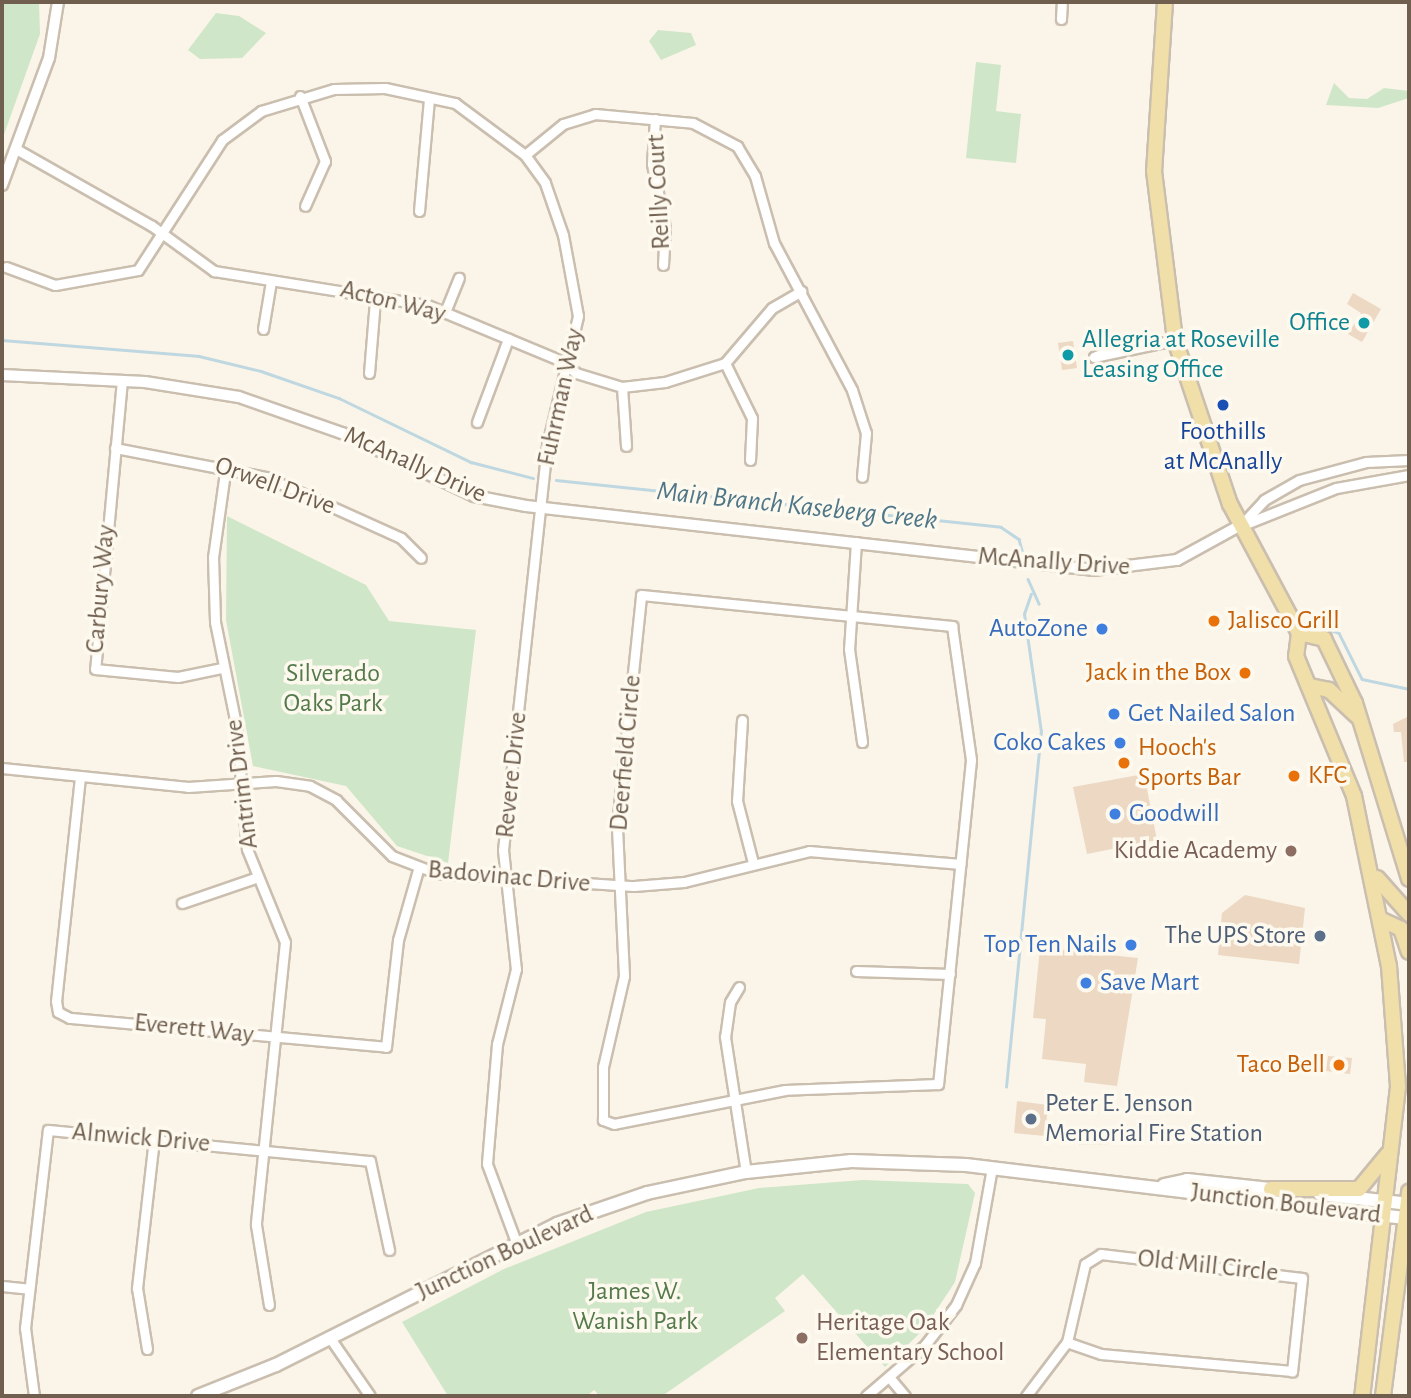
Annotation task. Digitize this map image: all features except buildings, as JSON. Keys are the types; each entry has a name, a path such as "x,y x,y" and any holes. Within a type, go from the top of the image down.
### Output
{"main road":[{"path":"1165,2 1154,171 1175,340 1211,457 1241,526 1299,633 1296,656 1346,773 1374,874 1382,920 1398,1049 1385,1209 1362,1396"},
{"path":"1299,633 1324,639 1363,722 1409,879"},
{"path":"1310,686 1329,690 1363,722"},
{"path":"1374,874 1409,914"},
{"path":"1382,920 1401,929 1409,952"},
{"path":"1270,1189 1359,1189 1391,1149"},
{"name":"Junction Boulevard","path":"198,1396 330,1338 516,1242 609,1205 746,1172 851,1161 992,1168 1163,1185 1186,1194 1385,1209 1408,1207"},
{"name":"Junction Boulevard","path":"1163,1185 1187,1180 1270,1189 1385,1209"},
{"path":"1383,1396 1405,1257 1408,1207"}],"street":[{"path":"2,185 49,58 58,2"},
{"path":"1061,19 1062,2"},
{"name":"Fuhrman Way","path":"6,268 55,285 113,279 138,270 222,140 261,111 300,96 384,88 429,98 488,123 525,155 554,205 576,290 578,316 547,445 541,508"},
{"path":"300,96 325,161 306,206"},
{"path":"419,211 429,98"},
{"path":"525,155 585,116 655,119 705,127 744,155 774,243 859,412 866,433 862,477"},
{"name":"Reilly Court","path":"655,119 652,164 666,237 663,265"},
{"name":"Acton Way","path":"16,149 163,234 214,271 271,281 318,283 375,300 416,302 508,339 567,367 622,387 665,382 725,363"},
{"path":"445,312 459,278"},
{"path":"262,329 271,281"},
{"path":"750,460 752,418 725,363 772,308 800,291"},
{"path":"369,373 375,300"},
{"path":"477,422 508,339"},
{"path":"1094,357 1108,359 1144,344 1175,340"},
{"name":"McAnally Drive","path":"2,374 121,380 200,389 295,413 474,496 541,508 1126,570 1177,560 1241,526 1336,488 1409,475"},
{"name":"Carbury Way","path":"121,380 95,669 178,677 222,668"},
{"path":"622,387 626,446"},
{"name":"Orwell Drive","path":"115,447 226,466 323,500 401,538 421,558"},
{"name":"McAnally Drive","path":"1241,526 1264,500 1298,480 1366,462 1409,460"},
{"name":"Antrim Drive","path":"226,466 213,557 222,668 242,783 247,849 285,942 256,1225 268,1305"},
{"name":"Revere Drive","path":"516,1242 487,1164 497,1044 516,969 505,879 541,508"},
{"path":"856,542 849,613 862,742"},
{"name":"Deerfield Circle","path":"641,595 849,613 952,626 972,735 960,864 938,1084 734,1097 614,1124 603,1120 603,1068 624,976 617,825 641,595"},
{"path":"742,720 737,801 753,863"},
{"name":"Badovinac Drive","path":"2,768 188,787 295,783 324,793 379,846 418,870 505,879 621,886 684,882 753,863 832,851 960,864"},
{"name":"Everett Way","path":"80,777 58,1012 386,1047 398,940 418,870"},
{"path":"182,903 258,877"},
{"path":"856,971 950,974"},
{"path":"739,987 725,1020 746,1172"},
{"name":"Alnwick Drive","path":"34,1396 24,1343 48,1130 154,1138 370,1161 389,1250"},
{"path":"147,1349 137,1288 154,1138"},
{"path":"866,1396 940,1328 963,1292 979,1245 992,1168"},
{"name":"Old Mill Circle","path":"1026,1396 1067,1342 1091,1256 1302,1278 1292,1371 1101,1354 1067,1342"},
{"path":"2,1286 29,1289"},
{"path":"330,1338 370,1396"},
{"path":"889,1377 905,1396"}],"green space":[{"path":"2,2 39,2 40,34 2,140"},
{"path":"216,13 239,16 266,33 242,58 200,59 188,50"},
{"path":"658,30 691,33 696,45 661,60 649,41"},
{"path":"976,62 1001,65 996,111 1021,114 1016,163 966,158"},
{"path":"1334,83 1349,98 1367,99 1384,88 1409,91 1409,98 1378,108 1326,105"},
{"name":"Silverado Oaks Park","path":"227,516 366,585 389,621 476,630 448,863 397,846 346,786 253,766 226,620"},
{"name":"James W. Wanish Park","path":"863,1180 968,1184 975,1193 955,1282 924,1329 885,1367 803,1274 775,1298 785,1311 662,1396 600,1396 594,1390 587,1396 448,1396 402,1322 504,1269 646,1212 759,1188"}],"waterway":[{"name":"Main Branch Kaseberg Creek","path":"2,340 199,356 261,371 339,398 471,462 533,478"},
{"name":"Main Branch Kaseberg Creek","path":"556,480 1001,527 1019,539 1023,554"},
{"name":"Main Branch Kaseberg Creek","path":"1028,579 1039,604"},
{"path":"1006,1087 1041,732 1024,614 1031,594"},
{"name":"Main Branch Kaseberg Creek","path":"1330,630 1339,633 1362,679 1409,689"}],"place":[{"name":"Office","path":"1364,323"},
{"name":"Allegria at Roseville Leasing Office","path":"1068,355"},
{"name":"Foothills at McAnally","path":"1223,405"},
{"name":"Jalisco Grill","path":"1214,621"},
{"name":"AutoZone","path":"1102,629"},
{"name":"Jack in the Box","path":"1245,673"},
{"name":"Get Nailed Salon","path":"1114,714"},
{"name":"Coko Cakes","path":"1120,743"},
{"name":"Hooch's Sports Bar","path":"1124,763"},
{"name":"KFC","path":"1294,776"},
{"name":"Goodwill","path":"1115,814"},
{"name":"Kiddie Academy","path":"1291,851"},
{"name":"The UPS Store","path":"1320,936"},
{"name":"Top Ten Nails","path":"1131,945"},
{"name":"Save Mart","path":"1086,983"},
{"name":"Taco Bell","path":"1339,1065"},
{"name":"Peter E. Jenson Memorial Fire Station","path":"1031,1119"},
{"name":"Heritage Oak Elementary School","path":"802,1338"}]}
